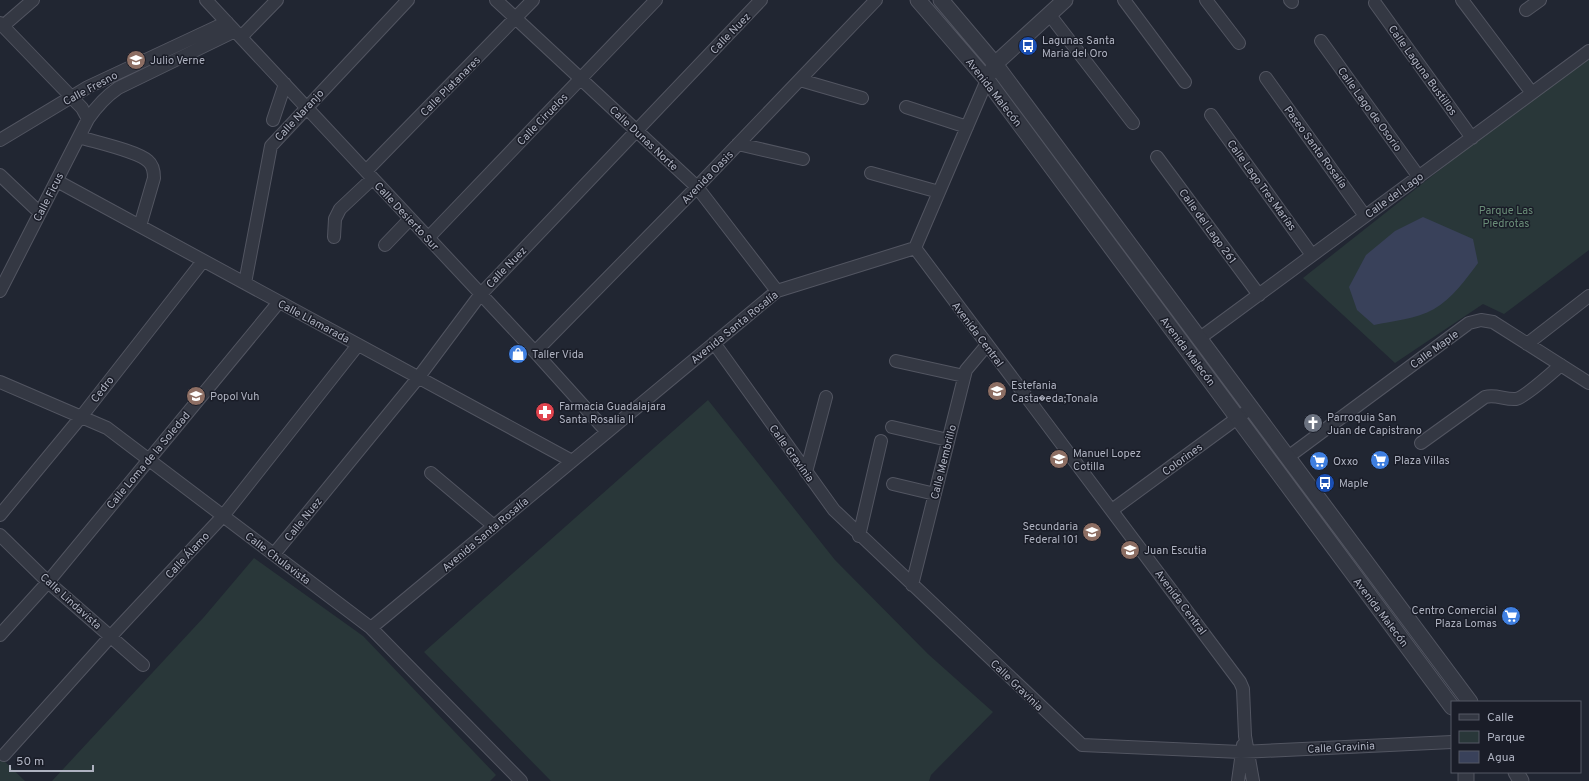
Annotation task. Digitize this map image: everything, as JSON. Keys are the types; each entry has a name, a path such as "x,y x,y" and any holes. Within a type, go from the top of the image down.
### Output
{"street":[{"path":"33,0 1,24 82,108 88,119"},
{"name":"Calle Desierto Sur","path":"206,0 480,295 535,352 607,432"},
{"name":"Calle Fresno","path":"99,104 106,96 118,88 238,34 277,0"},
{"name":"Calle Naranjo","path":"245,284 271,146 408,0"},
{"name":"Calle Dunas Norte","path":"496,0 697,187 777,291"},
{"name":"Calle Platanares","path":"334,237 335,219 340,209 369,175 533,0"},
{"name":"Calle Ciruelos","path":"428,238 656,0"},
{"name":"Calle Nuez","path":"274,554 418,378 480,295 761,0"},
{"name":"Avenida Oasis","path":"535,352 697,187 876,0"},
{"name":"Avenida Malecón","path":"918,0 987,80 1451,706"},
{"name":"Avenida Malecón","path":"941,0 996,64 1469,701"},
{"path":"915,248 987,80 996,64 1065,0"},
{"path":"1124,0 1185,82"},
{"path":"1206,0 1239,43"},
{"path":"1462,0 1532,93"},
{"path":"1526,10 1540,0"},
{"name":"Calle Laguna Bustillos","path":"1375,3 1472,138"},
{"path":"1049,14 1133,123"},
{"name":"Calle Fresno","path":"0,140 71,96 227,22"},
{"name":"Calle Lago de Osorio","path":"1321,41 1419,176"},
{"name":"Calle del Lago","path":"1200,338 1589,51"},
{"name":"Paseo Santa Rosalía","path":"1266,78 1366,216"},
{"path":"800,80 862,98"},
{"name":"Calle Naranjo","path":"273,120 285,84"},
{"name":"Calle Ficus","path":"1,286 88,119 99,104"},
{"path":"906,107 967,127"},
{"name":"Calle Lago Tres Marías","path":"1211,115 1312,256"},
{"path":"79,137 143,157 152,164 154,178 140,226"},
{"path":"738,144 803,159"},
{"name":"Calle del Lago 261","path":"1157,157 1259,295"},
{"path":"871,174 939,192"},
{"path":"0,175 40,213"},
{"name":"Calle Llamarada","path":"57,181 572,461"},
{"path":"386,244 410,219"},
{"name":"Avenida Santa Rosalía","path":"371,628 777,291 915,248"},
{"name":"Avenida Central","path":"915,248 1240,682 1243,688 1245,751 1238,781"},
{"name":"Cedro","path":"0,515 81,417 202,260"},
{"path":"1527,344 1589,296"},
{"name":"Calle Loma de la Soledad","path":"0,634 48,582 279,302"},
{"name":"Calle Maple","path":"1288,457 1469,323 1481,320 1493,322 1588,381"},
{"name":"Calle Gravinia","path":"714,343 834,510 859,536 1082,745 1245,751 1451,742"},
{"name":"Calle Álamo","path":"4,755 111,636 223,516 358,345"},
{"name":"Calle Membrillo","path":"912,585 964,376 971,362 987,345"},
{"path":"896,361 964,376"},
{"path":"1421,443 1485,398 1495,395 1511,399 1520,398 1561,365"},
{"name":"Calle Chulavista","path":"0,382 107,428 371,628 521,781"},
{"path":"806,472 826,397"},
{"name":"Colorines","path":"1112,510 1251,408"},
{"path":"892,427 948,440"},
{"path":"859,536 881,441"},
{"path":"431,473 494,526"},
{"path":"894,484 935,494"},
{"name":"Calle Lindavista","path":"0,535 48,582 143,665"},
{"name":"Avenida Central","path":"1245,751 1253,781"}],"green space":[{"name":"Parque Las Piedrotas","path":"1589,52 1589,250 1504,314 1483,304 1395,363 1303,278"},
{"path":"708,400 835,560 928,654 993,712 931,775 929,781 551,781 424,652"},
{"path":"254,558 363,636 496,775 490,781 52,781 204,617"},
{"path":"0,757 25,781 0,781"}],"water":[{"path":"1423,217 1473,239 1478,263 1464,282 1441,305 1412,317 1374,325 1357,310 1349,287 1366,255 1395,231"}],"place":[{"name":"Lagunas Santa Maria del Oro","path":"1028,46"},
{"name":"Julio Verne","path":"136,60"},
{"name":"Taller Vida","path":"518,354"},
{"name":"Estefania Casta�eda;Tonala","path":"997,391"},
{"name":"Popol Vuh","path":"196,396"},
{"name":"Farmacia Guadalajara Santa Rosalia II","path":"545,412"},
{"name":"Parroquia San Juan de Capistrano","path":"1313,423"},
{"name":"Manuel Lopez Cotilla","path":"1059,459"},
{"name":"Plaza Villas","path":"1380,460"},
{"name":"Oxxo","path":"1319,461"},
{"name":"Maple","path":"1325,483"},
{"name":"Secundaria Federal 101","path":"1092,532"},
{"name":"Juan Escutia","path":"1130,550"},
{"name":"Centro Comercial Plaza Lomas","path":"1511,616"}]}
